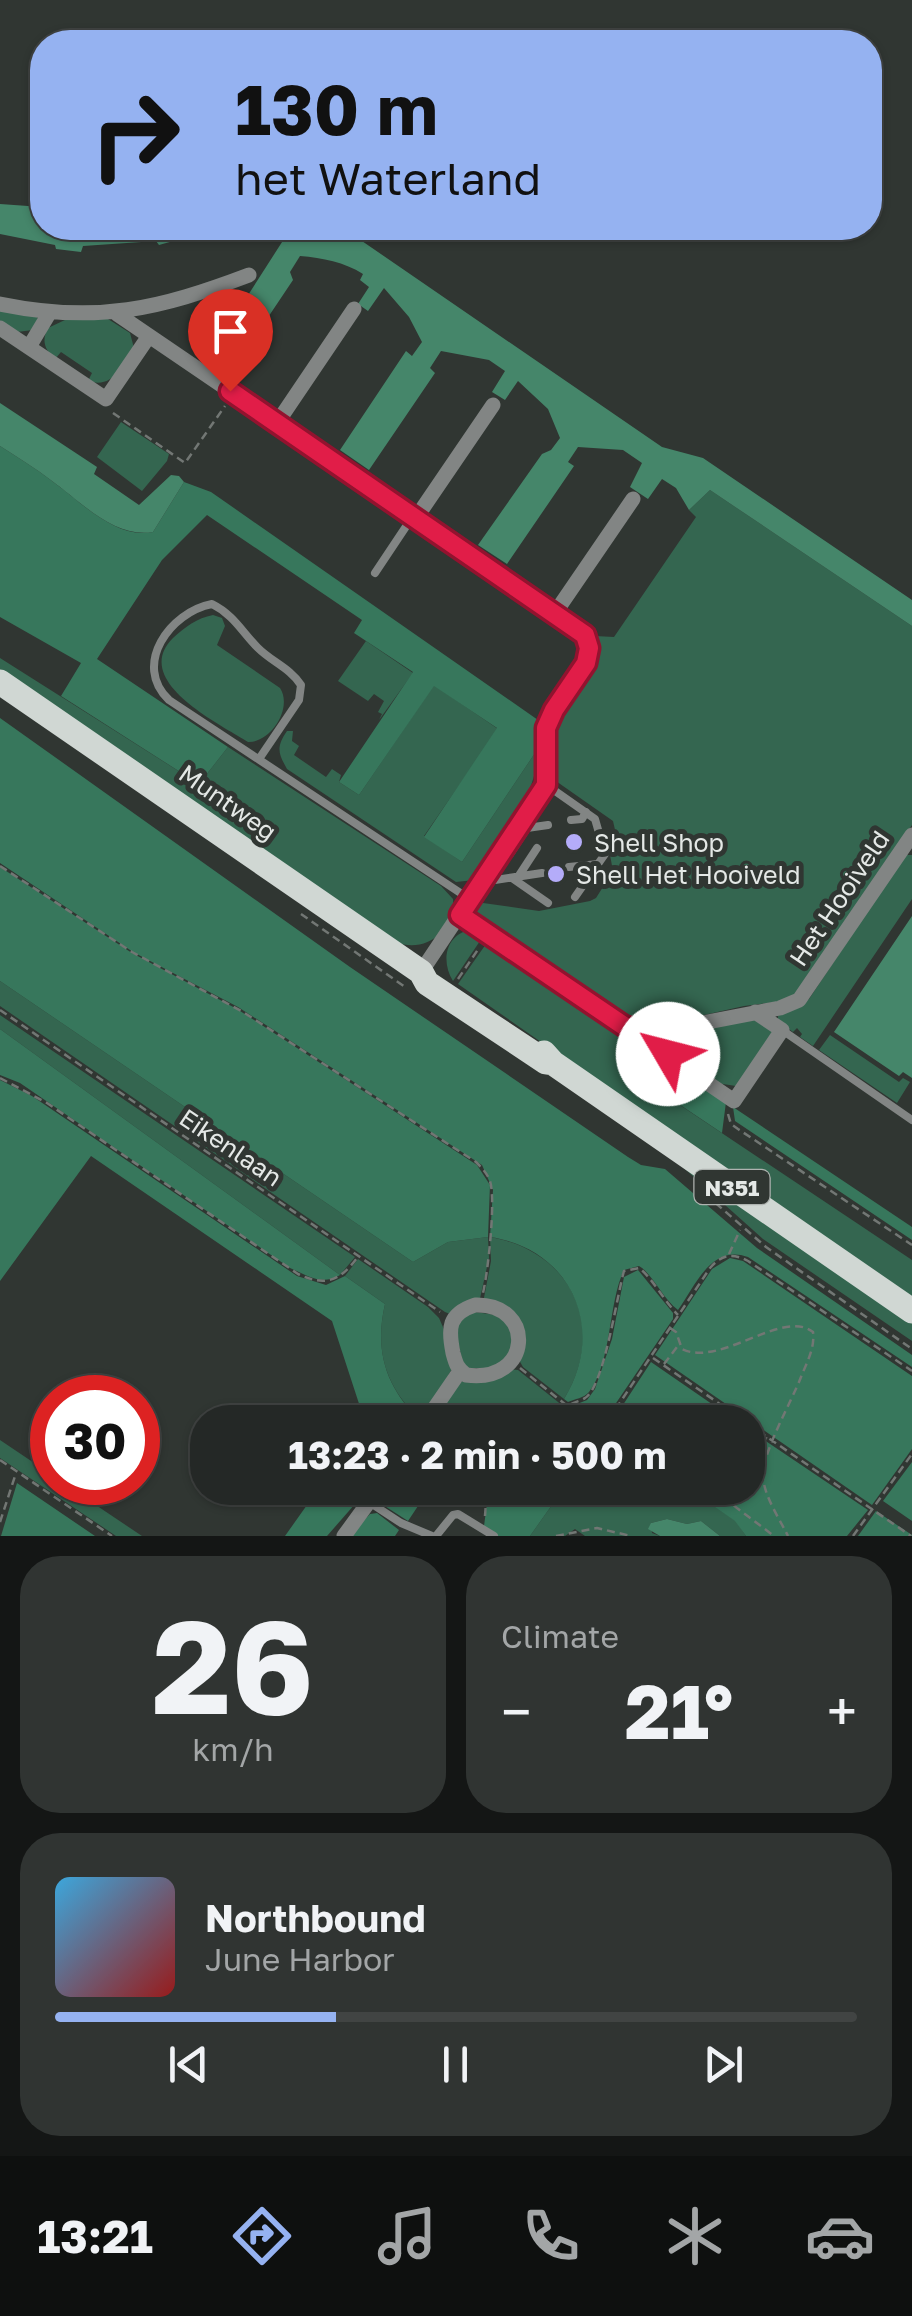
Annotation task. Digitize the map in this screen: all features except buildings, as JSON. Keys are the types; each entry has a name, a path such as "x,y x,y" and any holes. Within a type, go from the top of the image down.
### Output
{"main road":[{"name":"Muntweg","path":"0,682 422,972 436,990 553,1063 912,1311"}],"street":[{"path":"0,304 32,305 50,312 117,314 204,294 249,275"},
{"path":"276,423 353,311"},
{"path":"29,347 50,312"},
{"path":"117,314 155,345 582,631 589,648 583,668 546,728 546,785 422,972"},
{"path":"0,328 96,398 106,400 155,345"},
{"path":"415,517 492,406"},
{"path":"555,612 632,501"},
{"name":"Het Hooiveld","path":"460,915 624,1026 642,1032 664,1030 790,1005 804,996 911,838"},
{"path":"664,1030 670,1058 734,1101 782,1030 756,1012"},
{"path":"476,1305 495,1307 507,1314 518,1336 513,1362 491,1374 475,1376 460,1372 449,1333 454,1318 476,1305"},
{"path":"437,1405 460,1372"},
{"path":"344,1536 367,1505"}],"lane":[{"path":"374,573 415,517"},
{"path":"260,759 299,700 301,685 292,673 260,650 226,612 212,604 194,609 178,619 155,653 152,665 156,685 170,700 468,898"},
{"path":"546,785 595,818 605,854 574,898"},
{"path":"571,820 582,819 586,812"},
{"path":"499,854 510,854 527,828 548,825"},
{"path":"515,877 538,853"},
{"path":"569,867 598,864"},
{"path":"480,882 542,872"},
{"path":"515,877 548,903"},
{"path":"572,883 586,882"},
{"path":"531,891 545,888"},
{"path":"782,1030 912,1120"},
{"path":"373,1505 401,1524 434,1536 456,1514 494,1536"}],"path":[{"path":"108,410 186,463 225,405"},
{"path":"0,866 132,952 243,1012 480,1166 490,1180 492,1192 490,1261 481,1303"},
{"path":"456,982 485,938"},
{"name":"Eikenlaan","path":"0,1010 441,1313"},
{"path":"0,1078 30,1092 298,1274 317,1282 331,1282 359,1256"},
{"path":"730,1106 728,1118 734,1126 912,1245"},
{"path":"521,1368 581,1416 596,1421 613,1413 713,1264 728,1256 742,1228"},
{"path":"728,1256 748,1261 912,1371"},
{"path":"570,1404 585,1398 594,1388 624,1272 639,1268 646,1272 652,1286 679,1315"},
{"path":"670,1328 687,1352 711,1351 792,1326 811,1329 813,1348 772,1440 763,1479 788,1536"},
{"path":"664,1365 680,1345"},
{"path":"651,1357 721,1405"},
{"path":"765,1435 911,1536"},
{"path":"765,1437 772,1440"},
{"path":"853,1536 912,1454"},
{"path":"0,1460 112,1536"},
{"path":"0,1522 16,1471"},
{"path":"481,1527 486,1505"},
{"path":"732,1505 774,1536"},
{"path":"556,1536 597,1528 630,1536"}],"shaded area":[{"path":"0,204 30,206 30,240 0,234"},
{"path":"30,240 177,240 159,245 156,241 83,246 81,252 56,249 55,245"},
{"path":"283,240 360,240 662,447 703,458 912,600 912,626 710,490 689,510 676,488 662,479 648,499 630,487 642,463 623,450 578,447 568,462 574,466 507,564 478,545 542,454 560,438 548,409 518,381 505,400 492,392 505,371 489,360 441,351 430,368 435,373 369,470 340,450 406,351 412,356 422,342 409,317 384,288 368,311 358,304 369,287 360,280 363,274 333,261 300,256 290,272 293,280 230,374 213,363 248,311 243,303"},
{"path":"0,309 37,317 39,321 33,330 17,332 0,322"},
{"path":"67,319 108,319 130,333 134,348 110,379 88,381 92,373 61,352 55,359 49,352 45,345 48,328"},
{"path":"0,403 97,467 94,474 139,505 171,475 184,482 153,532 125,530 86,508 0,446"},
{"path":"121,422 169,454 142,491 97,457"},
{"path":"0,446 99,517 139,533 153,532 184,482 211,492 538,720 535,753 462,862 424,837 497,728 434,686 359,795 339,782 413,672 354,633 362,620 207,515 162,560 97,659 228,747 199,784 61,696 81,663 0,617"},
{"path":"710,490 912,626 912,825 801,990 784,1001 655,1026 635,1025 474,918 473,913 483,903 539,911 590,901 613,871 610,855 618,843 613,821 553,779 551,748 555,724 590,668 595,636 614,637 696,517 689,510"},
{"path":"213,615 222,618 225,626 217,645 280,688 283,696 278,723 257,741 248,742 201,713 170,685 163,670 163,654 173,638"},
{"path":"366,641 413,673 379,720 382,714 378,712 384,701 374,694 368,701 338,681"},
{"path":"0,658 199,784 228,747 441,886 453,899 453,910 444,929 437,937 418,945 396,942 0,675"},
{"path":"434,685 498,729 424,836 462,862 535,753 530,789 471,878 474,880 456,882 287,769 280,754 283,737 287,731 293,731 292,741 299,746 294,755 326,777 332,769 341,775 339,782 359,795"},
{"path":"0,718 350,967 628,1157 641,1165 665,1169 757,1248 912,1355 912,1367 748,1257 724,1256 706,1269 678,1310 644,1269 639,1266 624,1270 596,1380 587,1394 568,1402 564,1399 577,1373 582,1346 581,1321 574,1297 561,1275 542,1258 518,1245 490,1237 493,1190 482,1165 238,1007 133,952 0,863"},
{"path":"905,855 912,855 912,899 813,1046 800,1037 797,1028 793,1032 778,1021 778,1016 809,999"},
{"path":"0,867 132,953 237,1009 477,1165 490,1185 488,1237 448,1242 413,1262 0,981"},
{"path":"912,916 912,1078 903,1072 899,1076 834,1032"},
{"path":"469,930 481,937 480,941 453,981 446,958 450,944"},
{"path":"491,943 659,1039 667,1062 644,1048 629,1071 912,1260 912,1301 458,984 486,944"},
{"path":"0,981 413,1262 448,1242 488,1237 489,1258 479,1303 450,1314 445,1312 0,1006"},
{"path":"0,1015 355,1257 340,1275 0,1029"},
{"path":"754,1020 774,1032 736,1086 716,1083 674,1053 671,1035"},
{"path":"0,1029 340,1275 321,1280 290,1268 20,1083 0,1075"},
{"path":"830,1035 899,1082 903,1078 910,1082 897,1103 819,1050"},
{"path":"644,1047 726,1102 722,1133 628,1070"},
{"path":"0,1080 32,1096 297,1276 326,1285 345,1276 385,1304 382,1353 392,1383 407,1405 359,1405 332,1321 91,1156 0,1281"},
{"path":"733,1107 912,1227 912,1240 735,1121"},
{"path":"667,1153 912,1322 912,1341 763,1239"},
{"path":"490,1237 519,1245 542,1258 561,1276 574,1297 582,1320 583,1346 577,1372 564,1399 523,1367 519,1360 519,1326 483,1303 491,1261"},
{"path":"730,1258 743,1261 912,1376 912,1449 872,1505 765,1431 765,1405 727,1405 655,1355 712,1269"},
{"path":"358,1259 439,1318 452,1369 431,1405 407,1405 399,1396 382,1353 385,1304 345,1276"},
{"path":"638,1270 673,1313 673,1319 615,1405 574,1405 587,1400 595,1389 612,1339 624,1277"},
{"path":"467,1311 504,1316 516,1343 502,1368 464,1368 454,1325"},
{"path":"651,1362 713,1405 623,1405"},
{"path":"518,1370 562,1405 443,1405 460,1382"},
{"path":"0,1440 30,1460 30,1478 0,1458"},
{"path":"765,1440 868,1510 847,1536 746,1536 735,1521 712,1505 765,1505"},
{"path":"912,1462 912,1521 883,1501"},
{"path":"17,1483 30,1492 30,1505 49,1505 95,1536 1,1536"},
{"path":"70,1505 96,1505 142,1536 116,1536"},
{"path":"307,1505 354,1505 327,1536 285,1536"},
{"path":"383,1505 419,1505 408,1521"},
{"path":"487,1505 552,1505 530,1536 498,1536 484,1526"},
{"path":"552,1505 712,1505 736,1521 746,1536 720,1536 701,1521 687,1524 667,1519 651,1523 652,1533 660,1536 585,1536 575,1529 565,1536 530,1536"},
{"path":"876,1511 912,1535 912,1536 858,1536"},
{"path":"377,1513 399,1530 395,1536 349,1536 370,1514"},
{"path":"667,1519 687,1524 701,1521 720,1536 660,1536 648,1529 651,1523"}],"place":[{"name":"Shell Shop","path":"574,842"},
{"name":"Shell Het Hooiveld","path":"556,874"}],"route":[{"path":"230,391 585,635 589,648 586,663 546,728 546,785 460,915 624,1026 636,1032 664,1030 668,1054"}]}
